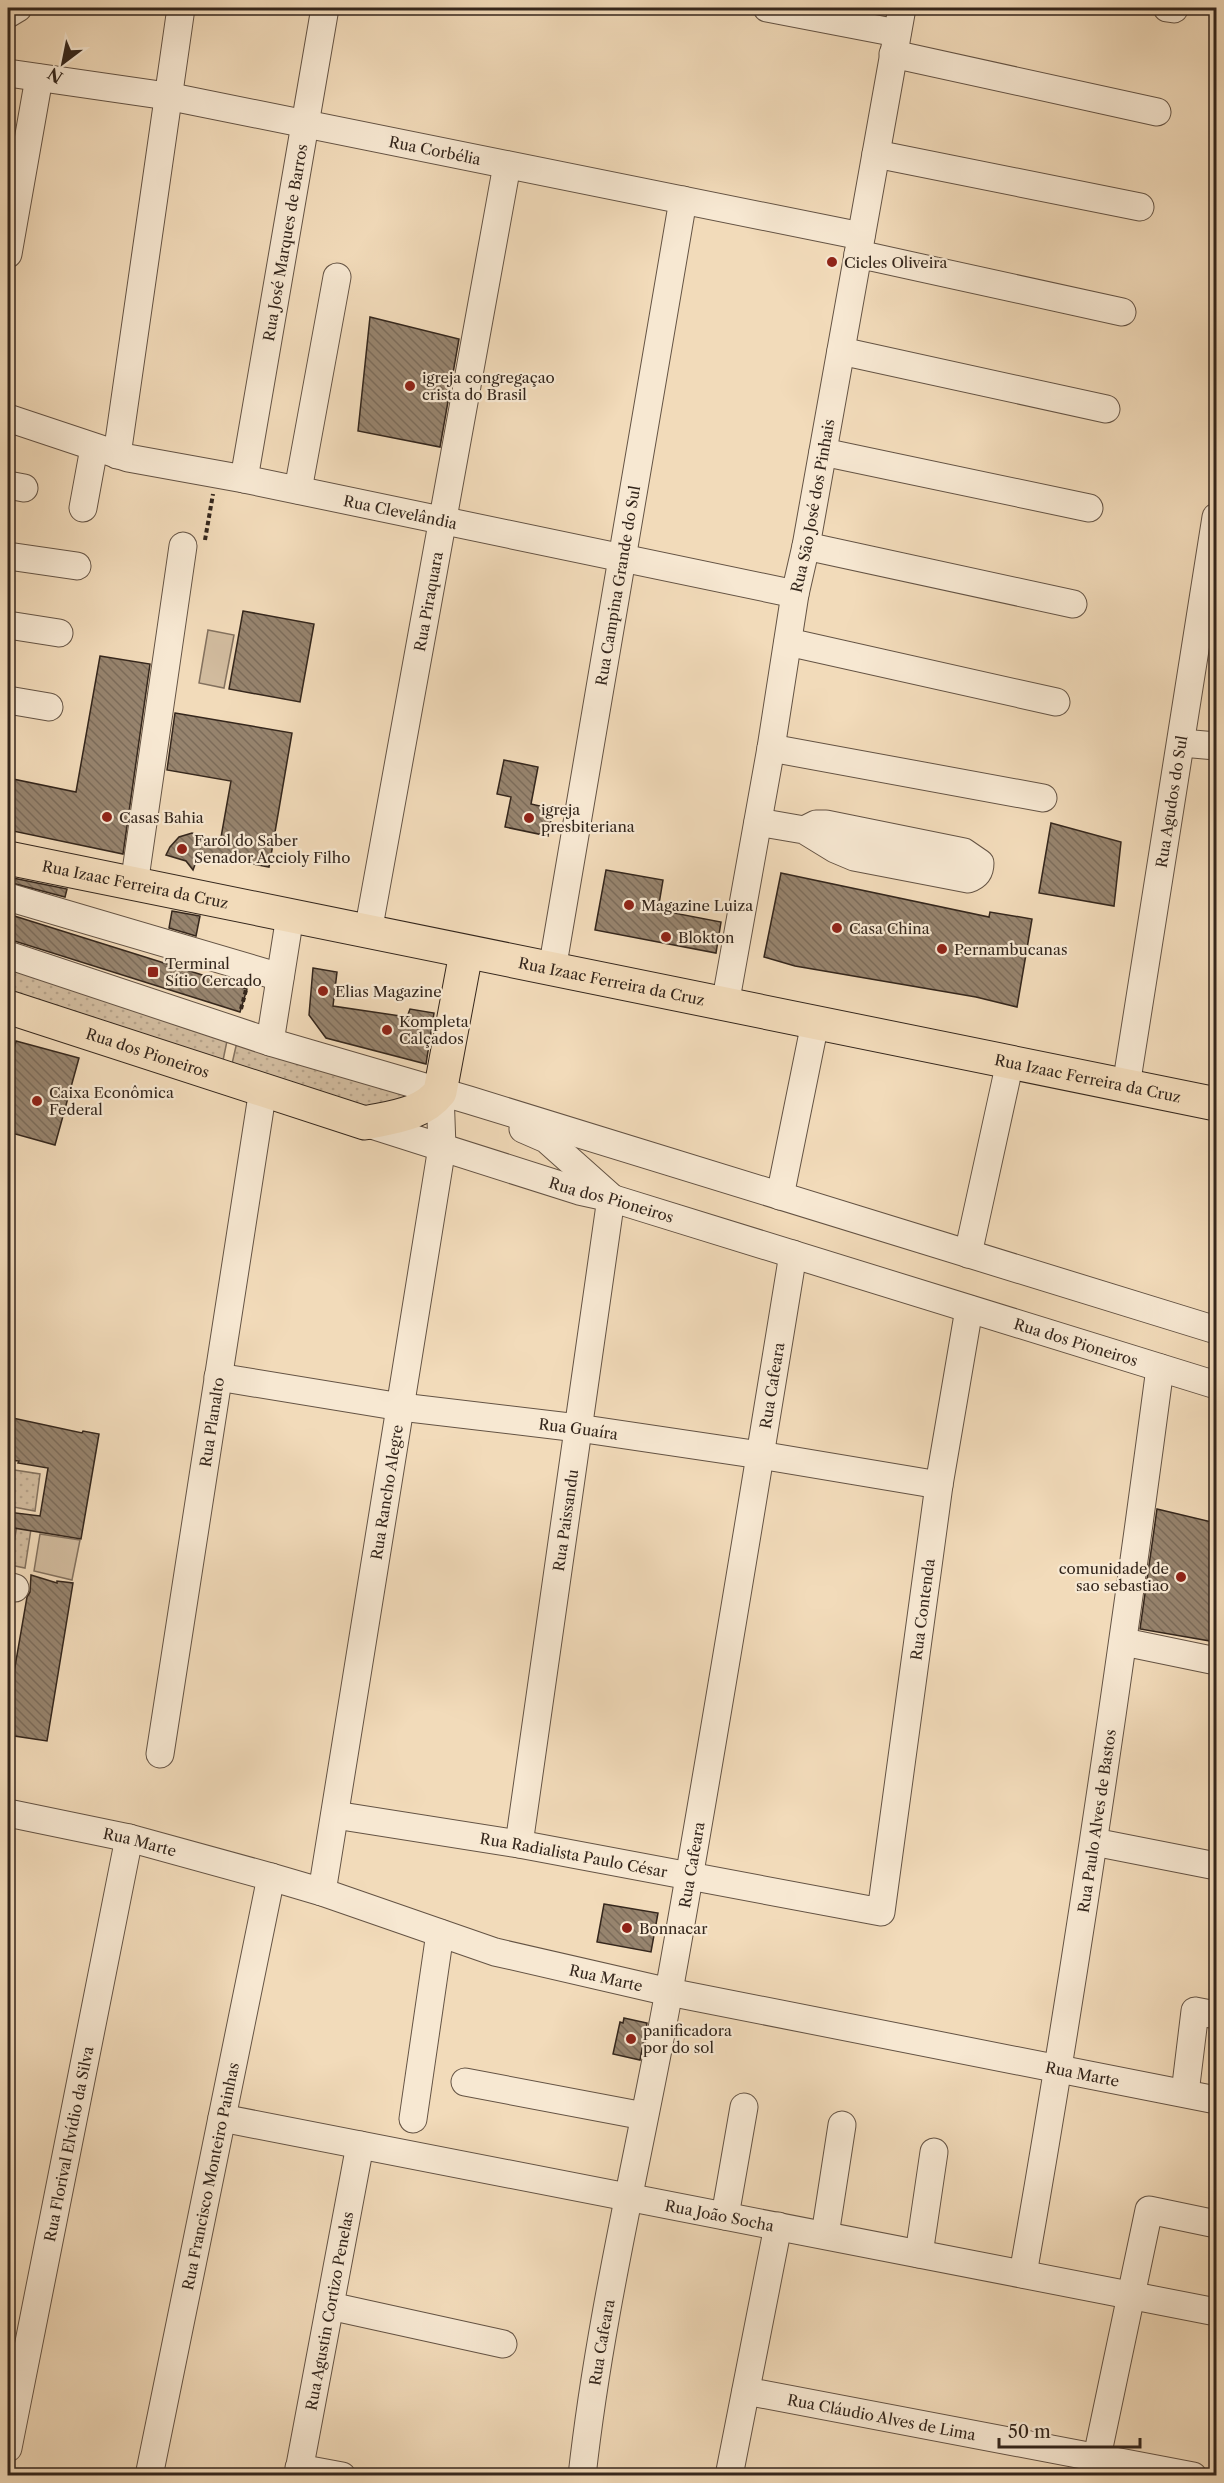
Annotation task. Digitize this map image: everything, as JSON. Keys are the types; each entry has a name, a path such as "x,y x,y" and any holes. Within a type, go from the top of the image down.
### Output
{"main road":[{"name":"Rua Izaac Ferreira da Cruz","path":"8,858 1216,1104"},
{"name":"Rua Rancho Alegre","path":"440,1092 466,952"},
{"name":"Rua dos Pioneiros","path":"8,1007 365,1123"},
{"path":"365,1123 420,1109 433,1101 440,1092"}],"street":[{"path":"8,14 18,8"},
{"path":"83,508 105,451 181,8"},
{"name":"Rua José Marques de Barros","path":"244,478 325,8"},
{"path":"768,8 897,32 1157,112"},
{"name":"Rua São José dos Pinhais","path":"724,1005 771,748 795,594 806,546 897,32"},
{"name":"Rua Corbélia","path":"8,73 167,96 683,200 1122,312"},
{"path":"8,254 39,78"},
{"path":"876,154 1140,207"},
{"name":"Rua Piraquara","path":"369,932 507,165"},
{"name":"Rua Campina Grande do Sul","path":"552,970 624,559 683,200"},
{"path":"298,490 338,277"},
{"path":"841,351 1106,409"},
{"name":"Rua Clevelândia","path":"8,418 105,451 795,594"},
{"path":"823,452 1089,508"},
{"name":"Rua Agudos do Sul","path":"1126,1086 1216,517"},
{"path":"134,885 183,546"},
{"path":"806,546 1073,604"},
{"path":"8,556 77,566"},
{"path":"8,626 59,633"},
{"path":"788,642 1056,702"},
{"path":"8,700 49,707"},
{"path":"1182,743 1216,746"},
{"path":"771,748 1043,798"},
{"path":"758,822 804,830 835,849 854,857 968,879 976,876 980,869 980,863 973,856 964,852 826,824 816,824 804,830"},
{"path":"8,897 280,977"},
{"path":"270,1042 290,916"},
{"path":"8,955 270,1042 1216,1330"},
{"path":"780,1196 815,1023"},
{"path":"968,1254 1010,1062"},
{"name":"Rua Planalto","path":"160,1755 263,1089"},
{"path":"440,1092 546,1139 611,1198"},
{"name":"Rua Rancho Alegre","path":"322,1892 442,1147 440,1092"},
{"name":"Rua dos Pioneiros","path":"365,1123 579,1191 611,1198 1216,1385"},
{"name":"Rua Paissandu","path":"519,1844 611,1198"},
{"name":"Rua Cafeara","path":"582,2475 587,2425 628,2197 669,1992 794,1254"},
{"name":"Rua Contenda","path":"881,1912 939,1485 969,1309"},
{"name":"Rua Paulo Alves de Bastos","path":"1023,2274 1059,2070 1094,1842 1124,1642 1160,1368"},
{"name":"Rua Guaíra","path":"218,1377 401,1407 578,1428 760,1455 939,1485"},
{"path":"1124,1642 1216,1661"},
{"name":"Rua Marte","path":"8,1813 129,1838 272,1877 495,1952 669,1992 1216,2100"},
{"name":"Rua Radialista Paulo César","path":"335,1815 519,1844 881,1912"},
{"name":"Rua Florival Elvídio da Silva","path":"8,2435 129,1838"},
{"path":"1094,1842 1216,1866"},
{"name":"Rua Francisco Monteiro Painhas","path":"149,2475 272,1877"},
{"path":"413,2119 440,1933"},
{"path":"1185,2093 1195,2011 1216,2015"},
{"path":"465,2082 644,2116"},
{"path":"725,2216 744,2106"},
{"name":"Rua João Socha","path":"222,2118 1216,2312"},
{"path":"825,2235 842,2125"},
{"name":"Rua Agustin Cortizo Penelas","path":"299,2471 360,2145"},
{"path":"920,2254 934,2152"},
{"path":"1095,2466 1149,2210 1216,2224"},
{"path":"729,2475 778,2226"},
{"path":"330,2306 503,2344"},
{"name":"Rua Cláudio Alves de Lima","path":"746,2391 1095,2466 1193,2475"},
{"path":"299,2471 342,2475"}],"shaded area":[{"path":"208,630 234,635 224,688 199,683"},
{"path":"8,963 227,1041 220,1075 8,1006"},
{"path":"239,1033 435,1091 399,1113 229,1077"},
{"path":"8,1469 40,1474 35,1511 8,1506"},
{"path":"19,1514 33,1516 25,1568 10,1565"},
{"path":"40,1534 80,1540 72,1580 34,1571"}],"building":[{"name":"igreja congregaçao crista do Brasil","path":"370,317 459,339 440,447 358,431"},
{"path":"243,611 314,624 300,702 229,689"},
{"name":"Casas Bahia","path":"100,656 150,664 123,854 8,830 8,778 76,792"},
{"path":"175,713 292,733 269,867 199,854 193,870 186,861 166,855 179,837 192,833 220,843 231,781 167,770"},
{"path":"504,760 538,767 531,804 553,809 548,836 505,827 511,797 497,794"},
{"path":"1051,823 1121,842 1114,906 1039,893"},
{"name":"Magazine Luiza","path":"606,870 663,880 658,910 721,922 716,953 595,930"},
{"path":"781,873 989,917 990,912 1032,919 1017,1007 976,997 795,966 764,957"},
{"path":"8,877 67,889 65,897 8,882"},
{"path":"172,911 200,916 196,936 169,928"},
{"name":"Terminal Sítio Cercado","path":"8,914 247,989 240,1012 8,939"},
{"path":"313,968 337,972 333,1006 407,1017 410,1009 434,1013 426,1064 326,1038 309,1015"},
{"name":"Caixa Econômica Federal","path":"16,1041 79,1058 55,1145 8,1132 8,1071"},
{"path":"8,1417 82,1433 83,1431 99,1434 81,1539 8,1527 8,1512 40,1516 48,1468 11,1460 12,1456 8,1455"},
{"name":"comunidade de sao sebastiao","path":"1157,1509 1216,1523 1216,1642 1140,1629"},
{"path":"31,1575 57,1583 57,1581 73,1583 47,1741 8,1735 8,1707 27,1597 30,1592"},
{"name":"Bonnacar","path":"604,1904 658,1913 651,1952 597,1942"},
{"name":"panificadora por do sol","path":"624,2018 647,2023 640,2060 613,2054 620,2022 623,2023"}],"place":[{"name":"Cicles Oliveira","path":"832,262"},
{"name":"igreja congregaçao crista do Brasil","path":"410,386"},
{"name":"Casas Bahia","path":"107,817"},
{"name":"igreja presbiteriana","path":"529,818"},
{"name":"Farol do Saber Senador Accioly Filho","path":"182,849"},
{"name":"Magazine Luiza","path":"629,905"},
{"name":"Casa China","path":"837,928"},
{"name":"Blokton","path":"666,937"},
{"name":"Pernambucanas","path":"942,949"},
{"name":"Terminal Sítio Cercado","path":"153,972"},
{"name":"Elias Magazine","path":"323,991"},
{"name":"Kompleta Calçados","path":"387,1030"},
{"name":"Caixa Econômica Federal","path":"37,1101"},
{"name":"comunidade de sao sebastiao","path":"1181,1577"},
{"name":"Bonnacar","path":"627,1928"},
{"name":"panificadora por do sol","path":"631,2039"}]}
